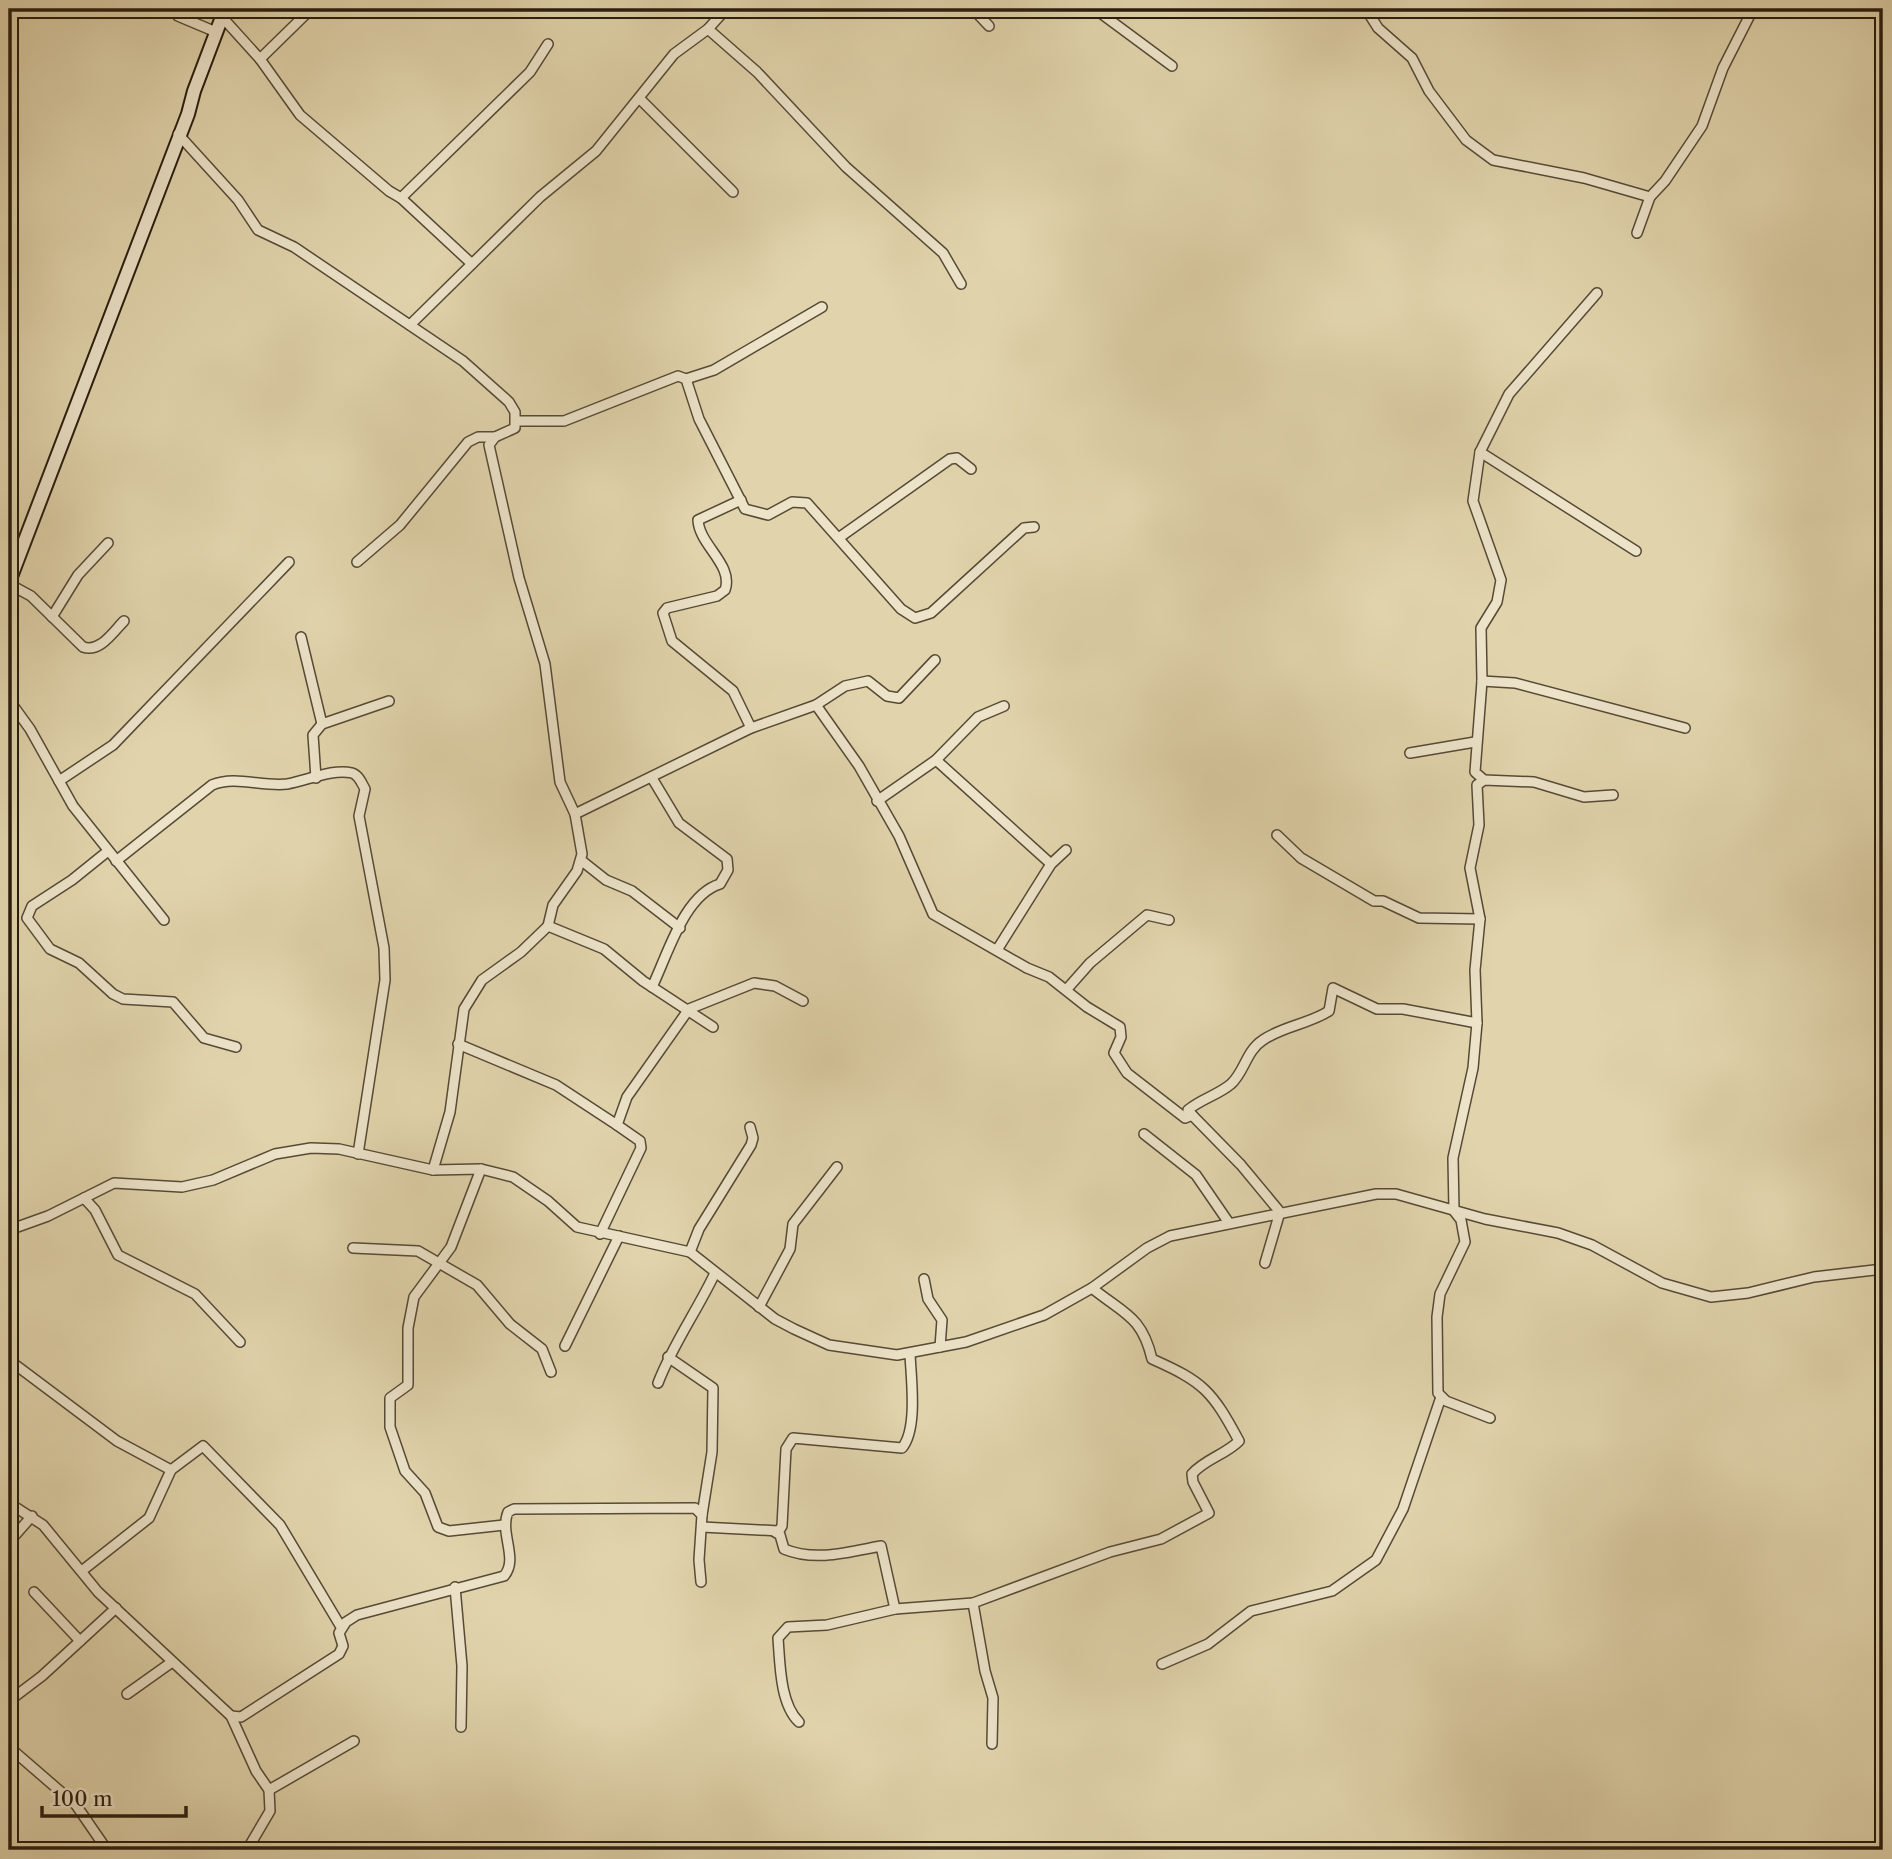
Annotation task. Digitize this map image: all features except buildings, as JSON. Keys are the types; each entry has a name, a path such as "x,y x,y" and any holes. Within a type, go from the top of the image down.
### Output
{"main road":[{"path":"9,583 223,13"}],"street":[{"path":"172,9 178,16 216,32"},
{"path":"260,59 310,9"},
{"path":"410,325 540,197 596,151 674,54 708,29 726,9"},
{"path":"973,9 989,26"},
{"path":"1095,9 1172,66"},
{"path":"1366,9 1378,28 1412,58 1429,91 1466,140 1493,160 1584,178 1650,197"},
{"path":"1637,233 1650,197 1665,181 1702,126 1723,68 1753,9"},
{"path":"223,13 300,115 389,191 401,198 472,264"},
{"path":"708,29 757,72 846,167 943,253 961,285"},
{"path":"401,198 530,72 548,44"},
{"path":"640,99 733,192"},
{"path":"178,134 238,200 258,230 294,247 463,361 509,402 517,421"},
{"path":"1484,780 1475,772 1475,741 1482,681 1481,628 1497,602 1501,580 1473,501 1480,452 1509,394 1597,293"},
{"path":"517,421 564,421 678,376 686,379 714,370 822,307"},
{"path":"686,379 699,419 745,509 768,514 792,502 807,503 840,537 901,609 915,618 931,613 1024,528 1034,527"},
{"path":"356,562 400,525 468,442 478,437 495,437 509,432 517,421"},
{"path":"433,1170 450,1112 464,1009 482,981 521,952 548,926 553,905 582,861 575,814 560,782 545,664 519,578 489,445 495,437"},
{"path":"1480,452 1636,551"},
{"path":"840,537 950,459 957,458 971,469"},
{"path":"741,500 698,520 700,532 725,572 726,590 717,596 667,608 663,613 673,641 733,691 751,728"},
{"path":"52,617 78,575 107,543"},
{"path":"59,781 113,745 289,562"},
{"path":"9,583 31,596 83,647 90,649 98,646 124,621"},
{"path":"301,637 322,724"},
{"path":"575,814 751,728 816,705 845,686 868,681 887,696 899,698 935,660"},
{"path":"1482,681 1515,683 1685,728"},
{"path":"9,700 30,729 73,806 164,920"},
{"path":"316,778 313,735 322,724 389,701"},
{"path":"816,705 859,766 899,836 933,914 1049,976 1087,1007 1120,1027 1121,1037 1114,1053 1127,1073 1185,1118 1192,1115"},
{"path":"877,801 936,760 978,717 1004,706"},
{"path":"1410,753 1475,741"},
{"path":"936,760 1051,864"},
{"path":"116,861 212,785 226,779 248,784 285,784 352,773 366,789 359,816 384,948 385,980 358,1154"},
{"path":"652,778 679,823 727,859 728,870 720,884 706,888 689,906 652,987"},
{"path":"1490,1418 1441,1397 1438,1393 1437,1329 1440,1294 1465,1242 1461,1220 1454,1211 1453,1158 1472,1068 1477,1023 1475,970 1480,919 1470,868 1479,825 1477,785 1484,780 1534,782 1584,797 1613,795"},
{"path":"1277,835 1301,858 1374,901 1383,901 1419,918 1480,919"},
{"path":"997,950 1051,864 1066,850"},
{"path":"108,851 72,880 32,906 27,918 50,949 79,963 113,994 122,999 173,1002 204,1038 236,1047"},
{"path":"582,861 606,880 632,891 680,928"},
{"path":"1067,989 1090,962 1147,915 1169,920"},
{"path":"548,926 604,949 652,987 690,1009 699,1019 713,1027"},
{"path":"617,1125 628,1097 690,1009 754,984 775,986 803,1001"},
{"path":"1279,1212 1241,1165 1188,1110 1196,1102 1230,1084 1240,1073 1249,1052 1264,1039 1314,1021 1329,1011 1332,988 1377,1009 1403,1009 1477,1023"},
{"path":"458,1044 556,1085 640,1141 641,1148 600,1234"},
{"path":"690,1252 699,1229 751,1146 753,1138 750,1127"},
{"path":"1144,1134 1196,1175 1229,1223"},
{"path":"9,1230 48,1216 114,1183 182,1186 197,1184 292,1150 339,1149 433,1170 481,1169 513,1177 548,1201 577,1227 690,1252 775,1319 829,1345 864,1352 910,1354 966,1342 1044,1315 1092,1289 1147,1248 1170,1236 1376,1194 1396,1194 1454,1211 1567,1236 1592,1245 1662,1283 1711,1297 1748,1293 1814,1277 1883,1269"},
{"path":"759,1307 790,1249 793,1224 837,1167"},
{"path":"481,1169 451,1247 419,1287 410,1308 409,1381 407,1388 389,1400 390,1427 405,1471 425,1493 438,1527 449,1531 504,1525"},
{"path":"84,1198 95,1210 118,1255 195,1294 240,1342"},
{"path":"1265,1263 1279,1212"},
{"path":"565,1346 619,1236"},
{"path":"353,1248 418,1251 440,1263 482,1290 510,1324 542,1349 551,1372"},
{"path":"658,1383 668,1357 692,1321 715,1273"},
{"path":"924,1279 928,1299 942,1320 940,1347"},
{"path":"799,1723 790,1714 783,1686 778,1638 788,1627 828,1625 895,1609 974,1602 1110,1552 1161,1539 1209,1513 1193,1482 1192,1474 1200,1465 1228,1452 1239,1441 1216,1398 1198,1382 1152,1360 1146,1334 1136,1320 1092,1289"},
{"path":"775,1532 782,1526 784,1467 788,1441 793,1438 902,1448 907,1441 912,1401 910,1354"},
{"path":"668,1357 713,1388 712,1452 702,1515 699,1560 701,1582"},
{"path":"9,1360 117,1441 171,1470"},
{"path":"1162,1664 1208,1644 1251,1611 1332,1591 1376,1560 1403,1509 1441,1397"},
{"path":"83,1570 149,1518 171,1470 203,1446 280,1525 343,1625"},
{"path":"9,1503 32,1516 83,1570 98,1591 231,1716 256,1771 269,1790 270,1811 247,1850"},
{"path":"231,1716 242,1717 339,1654 343,1646 339,1633 343,1625 387,1604 498,1578 508,1572 511,1562 504,1525 508,1513 518,1508 689,1507 699,1510 702,1515"},
{"path":"9,1542 32,1516"},
{"path":"702,1527 775,1532 780,1535 784,1549 794,1553 825,1556 880,1546 895,1609"},
{"path":"455,1587 462,1666 461,1727"},
{"path":"34,1592 80,1641"},
{"path":"974,1602 983,1662 993,1699 992,1744"},
{"path":"9,1701 42,1676 116,1608"},
{"path":"127,1694 172,1662"},
{"path":"269,1790 354,1741"},
{"path":"9,1747 76,1805 107,1850"}]}
